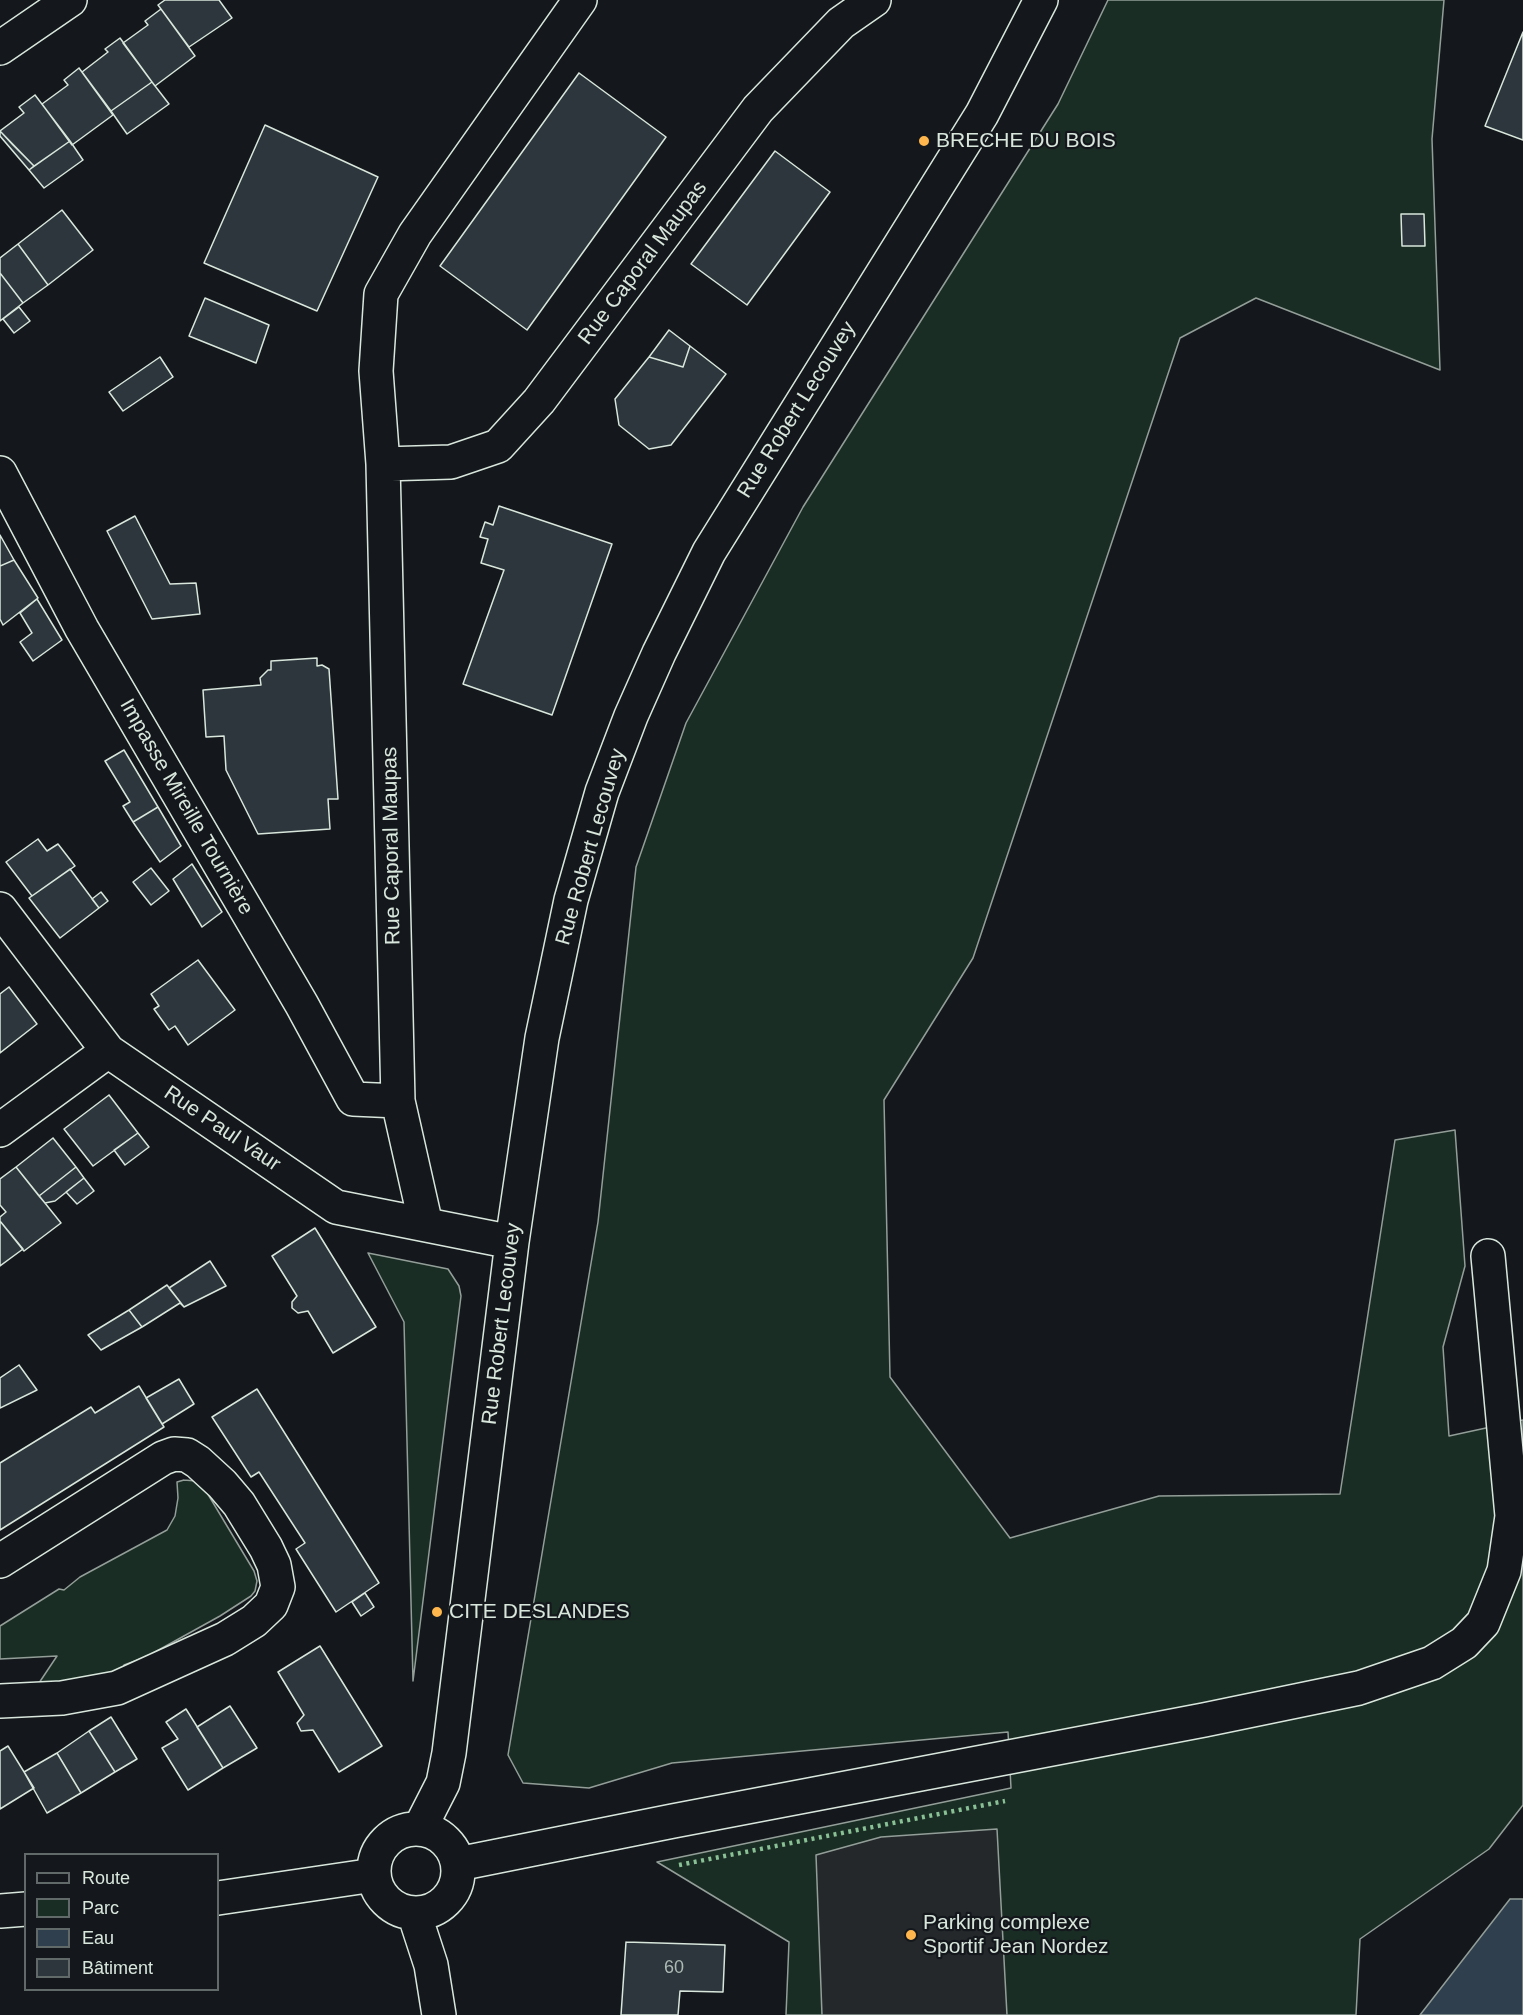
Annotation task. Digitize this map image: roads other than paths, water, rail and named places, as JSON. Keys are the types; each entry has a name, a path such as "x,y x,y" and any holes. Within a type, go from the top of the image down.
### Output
{"street":[{"path":"0,48 70,0"},
{"name":"Rue Caporal Maupas","path":"426,1225 398,1101 383,464 376,371 381,294 415,234 580,0"},
{"name":"Rue Caporal Maupas","path":"383,464 452,462 498,446 539,401 758,109 842,23 874,0"},
{"name":"Rue Robert Lecouvey","path":"420,1828 443,1783 449,1753 512,1242 542,1038 571,900 602,792 631,716 659,653 709,552 982,114 1031,4"},
{"name":"Impasse Mireille Tournière","path":"0,473 82,629 296,995 352,1099 398,1101"},
{"name":"Rue Paul Vaur","path":"0,909 108,1051 336,1207 512,1242"},
{"path":"0,1130 108,1051"},
{"path":"458,1864 1204,1720 1359,1688 1432,1663 1464,1643 1483,1623 1504,1571 1512,1516 1488,1256"},
{"path":"0,1561 164,1458 174,1454 187,1455 222,1484 239,1504 266,1548 274,1566 278,1587 271,1605 254,1621 225,1640 117,1688 62,1698 0,1701"},
{"path":"420,1828 434,1832 454,1851 458,1864 455,1885 444,1903 433,1910 405,1912 387,1902 375,1885 375,1857 382,1845 393,1835 406,1829 420,1828"},
{"path":"219,1899 374,1875"},
{"path":"0,1911 24,1910"},
{"path":"414,1913 431,1965 439,2015"}],"water":[{"path":"1510,1899 1523,1899 1523,2015 1420,2015"}],"place":[{"name":"BRECHE DU BOIS","path":"924,141"},
{"name":"CITE DESLANDES","path":"437,1612"},
{"name":"Parking complexe Sportif Jean Nordez","path":"911,1935"}]}
